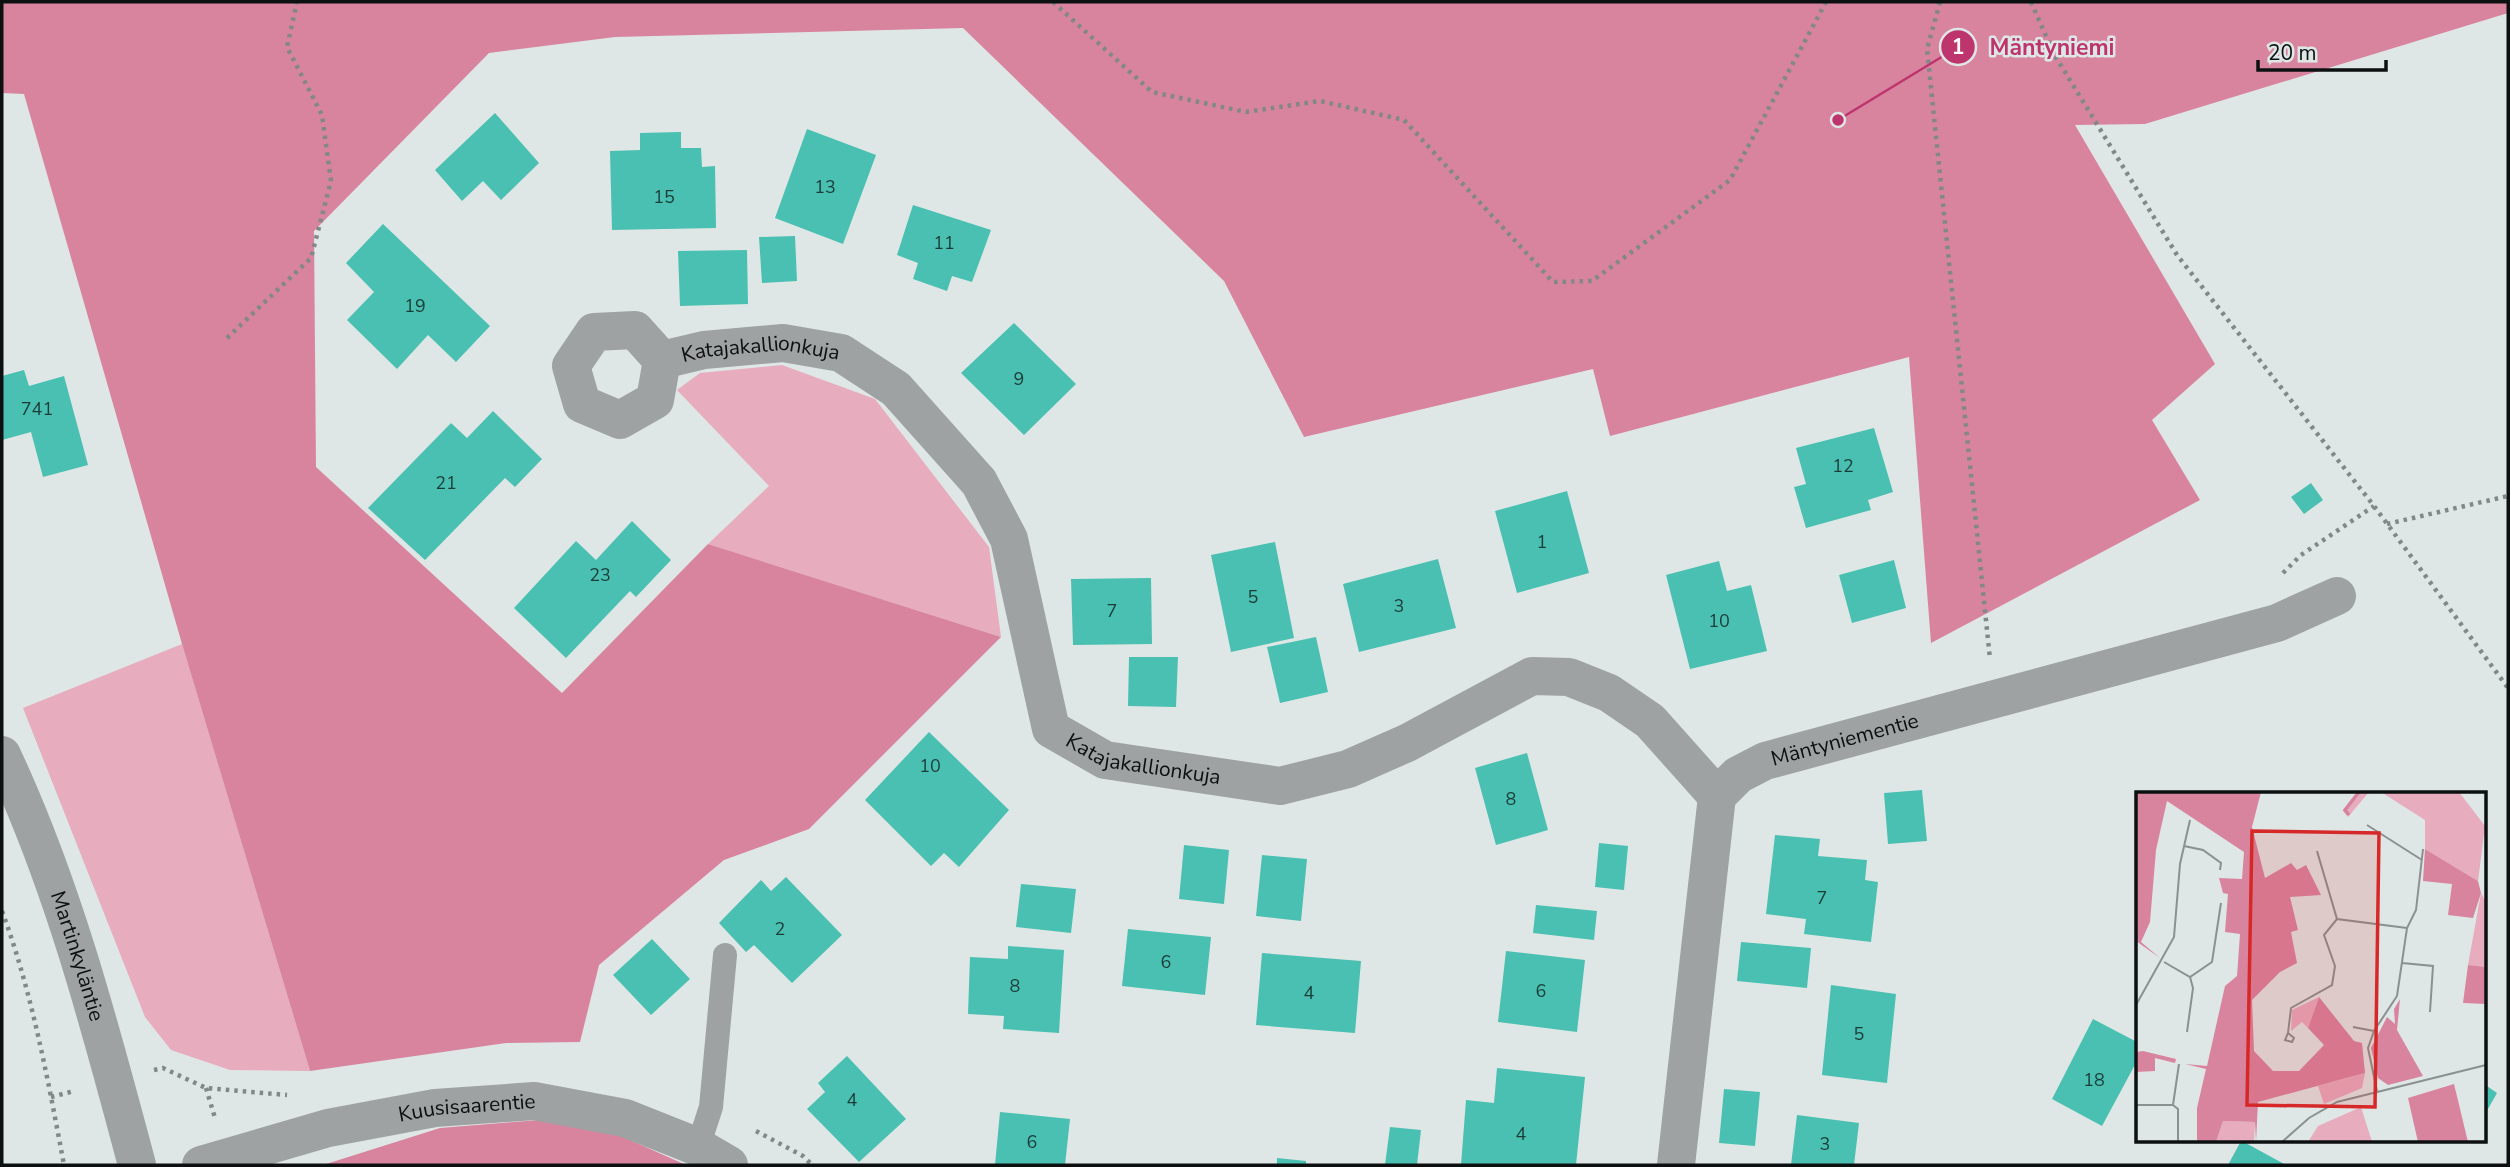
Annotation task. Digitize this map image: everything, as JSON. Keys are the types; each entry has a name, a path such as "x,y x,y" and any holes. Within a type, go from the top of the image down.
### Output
{"street":[{"name":"Katajakallionkuja","path":"662,360 704,350 783,343 841,353 895,389 979,482 1009,538 1029,642 1051,729 1105,760 1280,786 1348,769 1407,743 1532,676 1569,677 1609,693 1650,721 1717,796"},
{"name":"Mäntyniementie","path":"1717,796 1738,775 1765,761 2277,623 2337,596"},
{"name":"Martinkyläntie","path":"2,755 36,827 104,1039 136,1165"},
{"path":"1676,1165 1717,796"},
{"name":"Kuusisaarentie","path":"201,1165 328,1128 435,1108 534,1101 625,1118 713,1156"}],"lane":[{"path":"713,1156 711,1107 726,955"}],"path":[{"path":"227,338 311,258 331,181 322,115 287,47 298,2"},
{"path":"1053,2 1152,92 1246,112 1320,102 1404,120 1553,282 1592,281 1730,180 1826,2"},
{"path":"1940,2 1927,49 1990,660"},
{"path":"2031,2 2054,54 2177,255 2374,506 2508,688"},
{"path":"2387,524 2508,496"},
{"path":"2273,583 2301,555 2374,506"},
{"path":"1978,663 2003,656"},
{"path":"2,911 12,939 42,1057 64,1165"}],"shaded area":[{"path":"2,2 2508,2 2508,13 2145,124 2075,125 2215,364 2152,420 2200,500 1931,643 1909,357 1610,436 1593,369 1304,437 1224,281 963,28 615,37 489,53 314,231 316,467 562,693 708,544 1001,637 809,829 724,860 599,965 580,1042 506,1043 310,1071 182,644 24,94 2,93"},
{"path":"782,365 875,399 989,547 1001,637 708,544 769,486 677,390 700,373"},
{"path":"182,644 310,1071 230,1070 171,1050 145,1017 23,708"},
{"path":"539,1120 621,1136 686,1165 323,1165 440,1128"}],"building":[{"path":"495,113 539,163 501,200 483,181 462,201 435,170"},
{"path":"807,129 876,155 843,244 775,218"},
{"path":"681,132 681,148 701,148 702,167 715,166 716,228 612,230 610,151 640,150 640,133"},
{"path":"913,205 991,230 972,282 952,276 947,291 913,279 918,263 897,255"},
{"path":"383,224 490,326 456,362 428,335 397,369 347,320 374,292 346,263"},
{"path":"795,236 797,281 762,283 759,237"},
{"path":"747,250 748,304 680,306 678,251"},
{"path":"1014,323 1076,384 1024,435 961,373"},
{"path":"24,370 29,386 64,376 88,465 43,477 31,432 2,440 2,376"},
{"path":"493,411 542,459 515,487 505,478 425,560 368,508 451,423 467,438"},
{"path":"1874,428 1893,492 1868,500 1871,510 1806,528 1794,487 1806,484 1796,448"},
{"path":"2311,483 2323,500 2304,514 2291,497"},
{"path":"1567,491 1589,573 1517,593 1495,511"},
{"path":"632,521 671,560 636,597 630,591 566,658 514,608 576,541 596,560"},
{"path":"1275,542 1294,638 1231,652 1211,555"},
{"path":"1438,559 1456,628 1359,652 1343,584"},
{"path":"1894,560 1906,608 1852,623 1839,575"},
{"path":"1719,561 1727,591 1751,585 1767,651 1690,669 1666,575"},
{"path":"1151,578 1152,644 1073,645 1071,579"},
{"path":"1316,637 1328,692 1280,703 1267,647"},
{"path":"1129,657 1178,657 1176,707 1128,706"},
{"path":"929,732 1009,810 959,867 944,853 931,866 865,800"},
{"path":"1527,753 1548,830 1496,845 1475,768"},
{"path":"1922,790 1927,841 1888,844 1884,793"},
{"path":"1775,835 1820,839 1818,856 1867,860 1865,880 1878,882 1871,942 1804,934 1806,919 1766,914"},
{"path":"1599,843 1628,846 1624,890 1595,887"},
{"path":"1184,845 1229,850 1224,904 1179,899"},
{"path":"1262,855 1307,859 1301,921 1256,916"},
{"path":"786,877 842,935 792,983 754,945 746,952 719,923 761,880 771,891"},
{"path":"1021,884 1076,889 1071,933 1016,927"},
{"path":"1536,905 1597,911 1594,940 1533,933"},
{"path":"1128,929 1211,937 1205,995 1122,986"},
{"path":"652,939 690,979 651,1015 613,975"},
{"path":"1741,942 1811,948 1807,988 1737,981"},
{"path":"1008,946 1064,950 1059,1033 1003,1029 1004,1016 968,1014 970,957 1008,959"},
{"path":"1506,951 1585,960 1577,1032 1498,1022"},
{"path":"1262,953 1361,961 1355,1033 1256,1025"},
{"path":"1831,985 1896,994 1887,1083 1822,1075"},
{"path":"2093,1019 2136,1041 2136,1063 2102,1126 2052,1099"},
{"path":"847,1056 906,1119 859,1162 807,1109 825,1092 818,1083"},
{"path":"1497,1068 1585,1077 1576,1165 1461,1165 1466,1100 1494,1103"},
{"path":"2486,1085 2497,1093 2486,1112"},
{"path":"1724,1089 1760,1092 1755,1146 1719,1143"},
{"path":"1000,1112 1070,1119 1065,1165 995,1165"},
{"path":"1797,1115 1859,1123 1854,1165 1791,1165"},
{"path":"1390,1127 1421,1130 1417,1165 1385,1165"},
{"path":"2240,1142 2244,1142 2286,1165 2228,1165"},
{"path":"1277,1158 1306,1161 1306,1165 1277,1165"}],"place":[{"name":"Mäntyniemi","path":"1838,120"}]}
